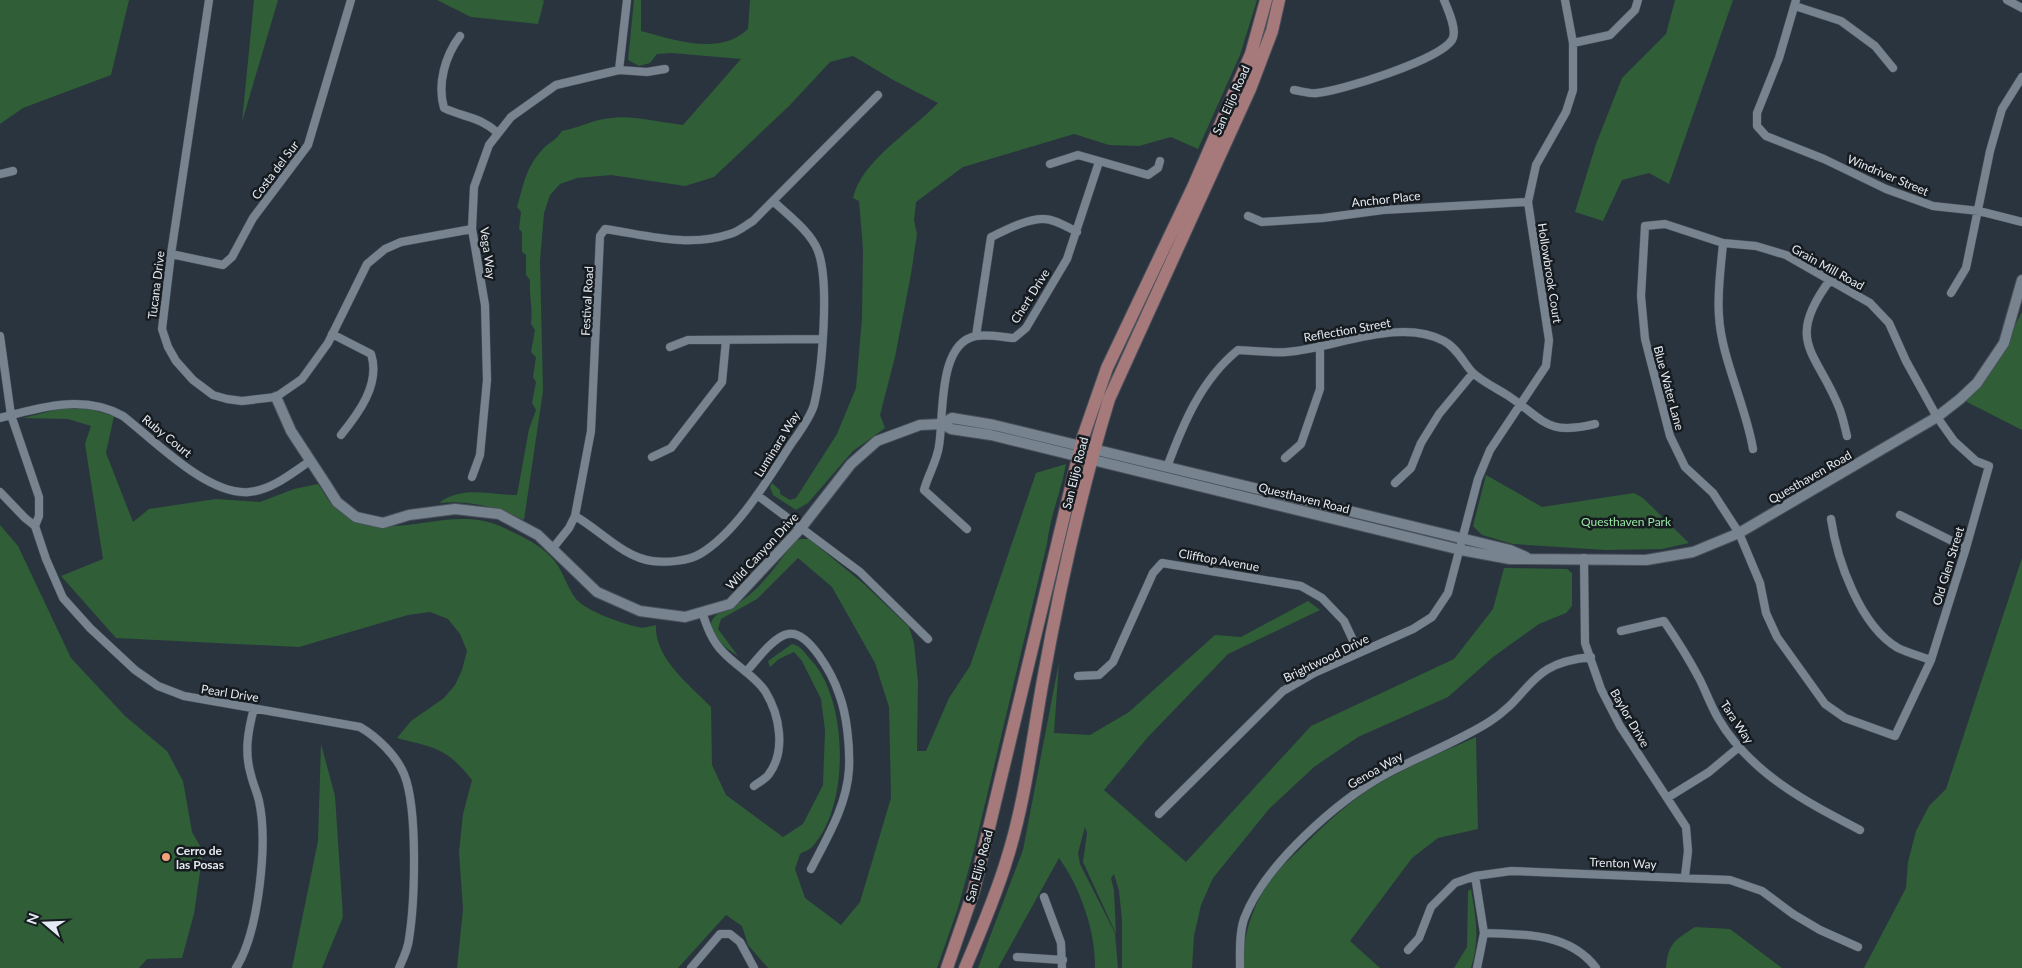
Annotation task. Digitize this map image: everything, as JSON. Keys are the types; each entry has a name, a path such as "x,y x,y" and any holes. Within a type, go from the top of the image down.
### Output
{"main road":[{"name":"San Elijo Road","path":"947,968 974,890 1079,451 1107,368 1194,185 1251,54 1266,0"},
{"name":"San Elijo Road","path":"965,968 1006,861 1022,802 1044,678 1072,542 1093,455 1116,383 1250,89 1272,31 1278,0"}],"street":[{"name":"Tucana Drive","path":"209,0 171,254 162,329 168,347 176,361 193,380 213,395 242,401 276,397 302,379 332,334 367,264 385,249 401,242 438,233 472,229"},
{"name":"Costa del Sur","path":"171,254 223,265 232,257 253,218 308,145 351,0"},
{"path":"619,70 627,0"},
{"path":"1294,90 1317,93 1344,87 1402,69 1442,48 1452,40 1454,32 1444,0"},
{"name":"Hollowbrook Court","path":"1462,544 1478,479 1490,450 1546,366 1549,340 1528,202 1536,165 1566,112 1573,90 1573,43 1566,0"},
{"path":"1573,43 1610,34 1635,10 1638,0"},
{"path":"2006,0 2022,8"},
{"path":"1795,3 1841,20 1875,46 1893,68"},
{"name":"Windriver Street","path":"1795,3 1779,58 1757,113 1756,122 1763,134 1824,159 1886,189 1933,206 1978,211 2022,222"},
{"path":"460,36 449,50 440,93 444,108 457,114 475,118 498,133"},
{"name":"Vega Way","path":"472,477 480,455 488,380 485,305 472,229 474,187 489,145 510,117 556,85 619,70 647,72 665,69"},
{"path":"1951,293 1966,268 1990,151 2002,109 2022,77"},
{"path":"773,201 878,95"},
{"path":"1050,164 1078,155 1148,175 1158,168 1160,161"},
{"name":"Chert Drive","path":"976,336 1014,338 1026,328 1067,258 1099,162"},
{"path":"0,174 12,171"},
{"name":"Luminara Way","path":"575,516 634,556 653,561 674,561 698,555 717,542 758,496 813,407 820,370 822,340 824,273 818,250 806,233 773,201"},
{"name":"Festival Road","path":"553,548 570,528 575,516 591,431 600,236 605,230 656,239 698,241 732,234 753,221 773,201"},
{"name":"Anchor Place","path":"1248,216 1262,222 1323,218 1383,210 1528,202"},
{"path":"967,529 924,490 939,449 943,387 955,350 976,336 991,237 1025,223 1043,219 1056,222 1077,232"},
{"name":"Grain Mill Road","path":"1645,226 1665,224 1723,243 1756,246 1786,255 1870,303 1889,323 1906,361 1937,417"},
{"name":"Blue Water Lane","path":"1645,226 1641,296 1645,339 1670,436 1685,467 1713,492 1739,533 1760,583 1766,613 1777,637 1826,704 1845,718 1896,736"},
{"path":"1723,243 1719,316 1727,354 1749,426 1753,449"},
{"path":"1830,280 1815,300 1807,322 1810,352 1840,410 1847,436"},
{"name":"Questhaven Road","path":"1093,455 1167,467 1462,544 1510,559 1526,557 1646,560 1693,552 1739,533 1937,417 1977,382 2004,343 2022,280"},
{"name":"Reflection Street","path":"1167,467 1193,404 1227,359 1238,350 1288,352 1404,331 1426,334 1445,342 1462,356 1473,373 1521,404 1535,418 1554,427 1571,430 1595,424"},
{"path":"332,334 371,354 373,361 372,380 361,410 341,435"},
{"name":"Pearl Drive","path":"0,336 11,415 38,498 40,516 36,526 46,559 63,598 90,628 135,670 158,686 184,696 360,726 372,734 392,755 404,774 410,801 413,888 409,941 399,968"},
{"path":"670,347 688,340 822,340"},
{"path":"652,457 672,448 722,382 726,340"},
{"path":"1285,458 1301,444 1320,389 1320,346"},
{"path":"1396,483 1411,468 1421,443 1439,414 1473,373"},
{"name":"Wild Canyon Drive","path":"276,397 291,431 337,502 356,517 382,523 409,515 455,509 499,514 538,534 597,592 640,611 685,617 730,604 801,528 852,464 877,441 920,425 942,424 952,418 969,420 1079,451"},
{"name":"Ruby Court","path":"0,418 62,404 90,404 110,408 123,416 204,480 220,489 249,492 256,490 278,482 310,461"},
{"name":"Old Glen Street","path":"1896,736 1931,660 1989,466 1976,461 1954,441 1937,417"},
{"name":"Questhaven Road","path":"1079,451 1462,544"},
{"path":"0,492 24,518 36,526"},
{"path":"758,496 860,572 928,639"},
{"path":"1900,515 1966,548"},
{"path":"1831,518 1834,540 1856,598 1876,628 1898,648 1931,660"},
{"name":"Brightwood Drive","path":"1159,814 1283,692 1314,673 1413,629 1432,617 1448,593 1462,544"},
{"name":"Baylor Drive","path":"1584,558 1586,643 1601,689 1620,726 1686,827 1688,851 1686,876"},
{"name":"Clifftop Avenue","path":"1078,676 1099,675 1113,662 1153,573 1162,563 1301,586 1322,598 1344,622 1359,653"},
{"path":"702,612 708,633 722,652 765,691 774,711 780,741 777,760 768,776 754,786"},
{"name":"Tara Way","path":"1621,631 1664,621 1699,679 1719,718 1739,747 1766,774 1805,802 1860,830"},
{"path":"746,672 764,652 785,634 796,633 808,641 829,672 840,695 846,732 849,770 842,805 829,836 811,869"},
{"name":"Genoa Way","path":"1240,968 1244,920 1264,881 1296,846 1346,800 1388,774 1489,722 1508,707 1533,679 1553,664 1573,658 1591,657"},
{"path":"236,968 244,952 261,882 263,841 259,802 250,774 247,752 248,728 254,708"},
{"path":"1667,798 1709,772 1739,747"},
{"name":"Trenton Way","path":"1408,950 1419,938 1431,907 1455,882 1475,876 1511,871 1686,876 1730,880 1762,891 1813,926 1858,947"},
{"path":"1475,876 1484,933 1477,968"},
{"path":"1017,957 1062,964 1061,943 1044,897"},
{"path":"1484,933 1538,935 1585,954 1596,968"},
{"path":"691,968 720,934 730,934 740,942 754,968"}],"green space":[{"path":"0,0 129,0 111,75 23,108 0,124"},
{"path":"254,0 278,0 242,122"},
{"path":"437,0 544,1 538,24 471,17"},
{"path":"634,0 641,0 641,31 697,44 711,44 737,37 748,29 750,0 1257,0 1240,55 1198,149 1171,137 1139,146 1109,145 1074,134 963,167 916,202 914,220 917,234 911,274 895,357 880,415 885,428 853,451 808,503 796,510 773,495 770,487 772,483 780,490 780,494 790,500 796,498 837,434 856,388 862,318 863,249 859,201 853,198 858,184 866,171 889,147 938,103 895,81 853,56 830,62 789,106 714,177 685,186 611,175 577,178 560,184 550,195 544,213 540,261 543,391 524,520 503,511 472,504 439,503 457,494 476,492 517,495 529,429 536,410 532,403 536,382 533,377 536,357 531,352 535,330 531,324 530,280 526,275 526,255 522,252 522,232 519,229 521,212 517,207 526,177 536,157 562,131 599,120 620,117 683,125 741,59 672,53 657,54 650,63 639,66 628,60"},
{"path":"1675,0 1733,0 1669,184 1649,173 1622,180 1603,221 1575,212 1596,144 1622,78 1666,34"},
{"path":"2022,312 2022,430 1965,401 1995,363"},
{"path":"86,408 114,416 106,453 133,522 149,509 216,499 260,502 294,489 318,484 333,506 356,520 376,525 396,526 458,519 479,520 500,526 534,543 555,562 576,599 581,604 614,620 631,625 642,628 656,625 657,637 667,660 711,707 712,765 726,795 783,837 803,824 823,785 825,730 821,699 802,661 794,652 779,659 770,667 768,661 792,644 798,647 812,661 824,679 833,701 838,726 840,753 834,805 825,828 812,847 800,854 795,869 805,898 841,925 860,902 891,798 889,707 875,663 832,587 798,558 757,599 721,619 718,629 738,656 717,639 712,629 712,620 756,589 795,541 809,539 864,584 909,627 914,643 918,682 917,751 926,751 949,698 970,666 1036,473 1066,464 974,850 958,908 937,968 768,968 748,945 742,926 726,915 678,968 457,968 463,909 459,852 463,814 472,780 455,761 439,750 397,738 411,721 444,698 455,685 462,670 467,651 460,634 448,619 430,612 408,615 299,647 116,638 61,576 103,559 85,444 91,426 68,419 23,418 59,409"},
{"name":"Questhaven Park","path":"1486,475 1542,507 1634,493 1643,498 1689,543 1662,549 1606,550 1513,544 1482,535 1473,526"},
{"path":"0,525 18,546 71,658 125,716 167,751 183,781 192,832 203,851 194,914 182,958 147,959 139,968 0,968"},
{"path":"2022,558 2022,968 1864,968 1906,888 1908,862 1916,831 1929,806 1946,789"},
{"path":"1504,568 1567,569 1572,573 1572,606 1566,613 1539,624 1493,657 1448,697 1358,737 1314,767 1269,809 1213,878 1201,905 1194,936 1192,968 1122,968 1122,920 1119,891 1114,874 1111,878 1114,890 1116,934 1083,862 1087,833 1085,827 1078,853 1080,864 1115,933 1118,968 1095,968 1095,954 1090,925 1074,882 1059,858 998,968 978,968 1023,850 1059,662 1054,733 1090,735 1129,712 1215,635 1241,637 1308,601 1320,610 1228,654 1148,737 1104,790 1186,862 1311,726 1454,659 1493,609"},
{"path":"1476,737 1478,829 1438,838 1412,858 1350,941 1380,968 1244,968 1244,946 1253,912 1269,881 1283,865 1338,813 1371,788 1406,769"},
{"path":"321,744 335,796 343,917 322,968 292,968 318,841"},
{"path":"1471,889 1476,928 1474,957 1471,968 1454,968 1467,947 1468,891"},
{"path":"1695,927 1730,929 1782,968 1666,968 1671,947 1682,935"}],"place":[{"name":"Cerro de las Posas","path":"166,857"}]}
